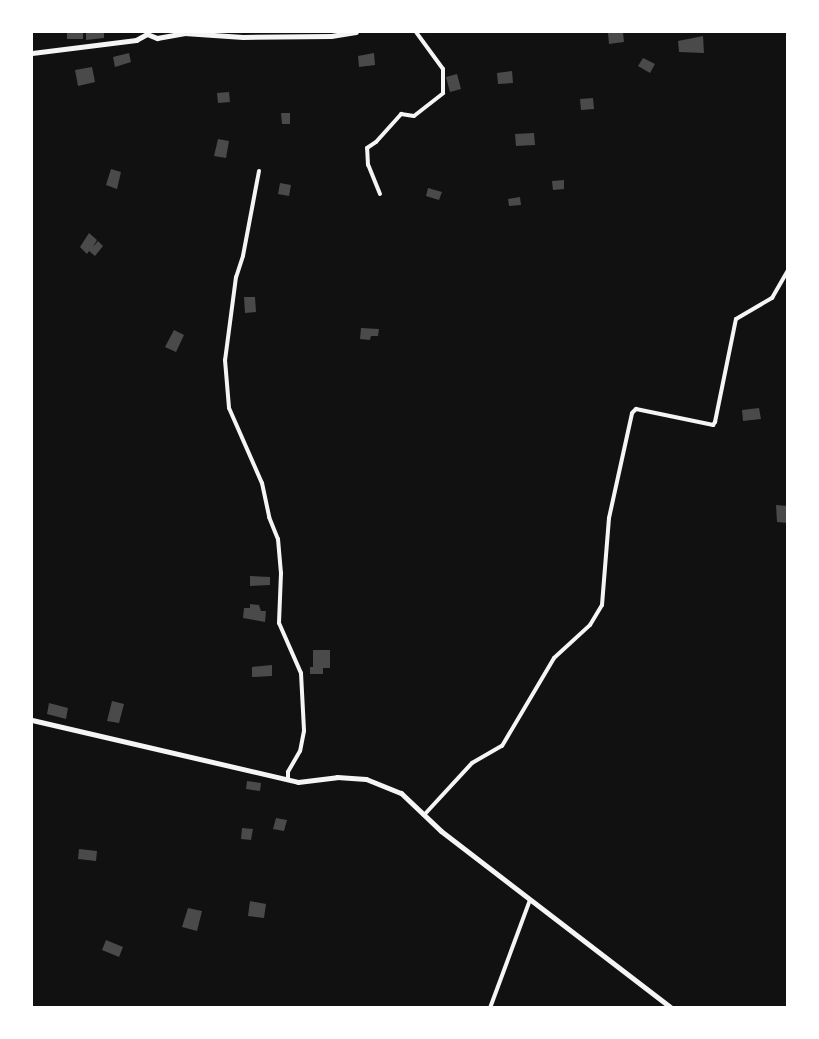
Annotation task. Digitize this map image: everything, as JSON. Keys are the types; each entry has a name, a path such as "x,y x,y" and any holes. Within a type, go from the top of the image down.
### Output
{"main road":[{"path":"32,53 136,40 146,33 157,38 184,33 250,37 331,36 356,32"},
{"path":"32,720 298,782 337,777 366,779 401,793 424,815 530,900 672,1008"}],"street":[{"path":"380,194 369,165 367,148 376,142 401,114 414,116 443,93 443,69 416,32"},
{"path":"259,171 243,256 236,277 225,360 229,408 262,483 269,517 278,539 281,573 279,623 298,660 302,680 304,731 300,751 288,772 288,779"},
{"path":"424,815 472,764 502,746 554,658 590,625 602,605 609,518 632,413 636,409 712,424 715,422 736,319 772,298 788,270"},
{"path":"490,1008 530,900"}],"building":[{"path":"67,32 83,32 83,39 67,39"},
{"path":"86,32 104,32 104,38 86,40"},
{"path":"623,32 624,42 609,44 608,33"},
{"path":"703,36 704,53 679,52 678,41"},
{"path":"129,53 131,62 115,67 113,57"},
{"path":"374,53 375,65 359,67 358,56"},
{"path":"643,58 655,64 650,73 638,66"},
{"path":"92,67 95,82 78,86 75,70"},
{"path":"512,71 513,83 498,84 497,73"},
{"path":"457,74 461,89 450,92 446,77"},
{"path":"229,92 230,102 218,103 217,93"},
{"path":"593,98 594,109 581,110 580,99"},
{"path":"281,113 290,113 290,124 282,124"},
{"path":"534,133 535,145 516,146 515,134"},
{"path":"218,139 229,141 226,158 214,156"},
{"path":"111,169 121,172 117,189 106,185"},
{"path":"564,180 564,189 553,190 552,181"},
{"path":"280,183 291,185 289,196 278,194"},
{"path":"428,188 442,192 439,200 426,196"},
{"path":"520,197 521,205 509,206 508,199"},
{"path":"89,233 97,240 93,247 98,241 103,246 95,256 89,251 87,254 80,247"},
{"path":"244,297 255,297 256,312 245,313"},
{"path":"361,328 379,329 378,336 371,336 370,340 360,339"},
{"path":"174,330 184,335 176,352 165,347"},
{"path":"759,408 761,419 743,421 742,410"},
{"path":"776,505 788,506 788,523 777,522"},
{"path":"250,576 270,577 270,585 250,586"},
{"path":"250,604 259,605 261,611 266,611 265,622 243,618 244,608 250,608"},
{"path":"313,650 330,650 330,668 323,668 323,674 310,674 310,667 313,667"},
{"path":"272,665 272,676 252,677 252,667"},
{"path":"112,701 124,704 119,723 107,721"},
{"path":"49,703 68,708 66,719 47,714"},
{"path":"247,781 261,783 260,791 246,789"},
{"path":"276,818 287,820 284,831 273,829"},
{"path":"242,828 253,829 251,840 241,839"},
{"path":"79,849 97,851 96,861 78,859"},
{"path":"250,901 266,904 264,918 248,916"},
{"path":"188,908 202,911 197,931 182,927"},
{"path":"106,940 123,947 119,957 102,950"}]}
